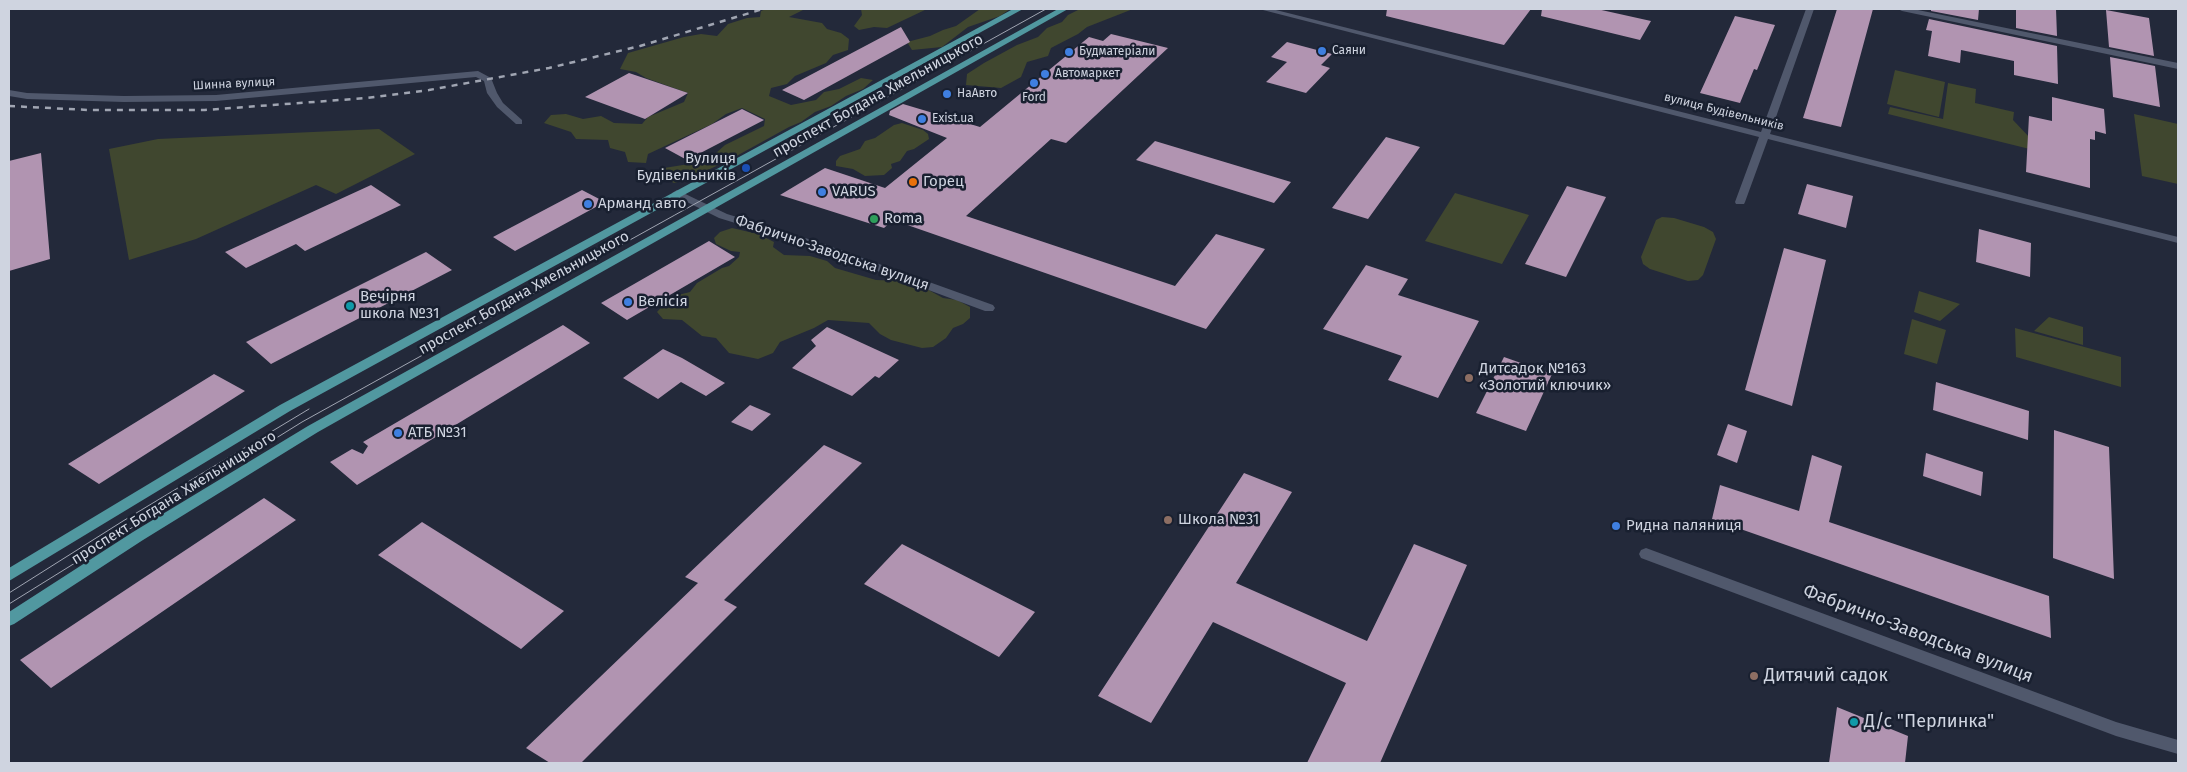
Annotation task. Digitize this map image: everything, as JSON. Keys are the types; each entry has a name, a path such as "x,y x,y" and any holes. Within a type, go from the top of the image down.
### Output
{"main road":[{"name":"проспект Богдана Хмельницького","path":"9,575 285,408 677,193 1019,9"},
{"name":"проспект Богдана Хмельницького","path":"9,620 138,536 313,429 1064,9"}],"street":[{"name":"вулиця Будівельників","path":"1263,9 2178,240"},
{"path":"1740,202 1810,9"},
{"path":"1902,9 2178,66"},
{"name":"Шинна вулиця","path":"9,94 124,100 216,98 335,88 460,74 478,74 488,80 492,93 500,105 519,122"},
{"name":"Фабрично-Заводська вулиця","path":"677,193 723,216 832,250 989,308"},
{"name":"Фабрично-Заводська вулиця","path":"1646,554 2116,730 2178,747"}],"green space":[{"path":"766,9 805,9 789,17 822,23 827,29 841,33 849,39 848,50 833,55 826,63 795,76 787,84 771,88 769,96 791,105 816,100 824,92 839,89 861,78 873,80 863,89 846,96 831,106 815,112 801,122 731,159 687,180 674,183 658,175 664,168 689,164 716,153 725,145 764,126 765,119 742,108 726,114 712,124 648,154 646,163 628,162 625,152 610,148 608,140 576,139 571,132 544,123 551,115 566,114 583,119 601,116 614,123 642,124 648,117 684,102 688,93 646,78 636,72 620,69 628,53 684,37 701,34 717,36 728,24 747,18 760,17 761,11"},
{"path":"861,9 927,9 887,28 874,27 859,30 854,26 862,15"},
{"path":"980,9 1010,9 1000,16 968,27 942,47 912,50 907,42 956,26"},
{"path":"1080,9 1133,9 1087,27 1078,34 1051,48 1048,56 1027,62 1021,77 1001,88 966,85 967,74 1017,45 1038,37 1047,28 1062,22 1068,15"},
{"path":"1895,70 1945,82 1939,117 1887,104"},
{"path":"1948,83 1976,89 1975,103 2014,112 2013,120 2031,139 2066,158 1888,114 1890,107 1943,119"},
{"path":"2134,114 2178,124 2178,184 2142,176"},
{"path":"902,123 923,130 928,134 929,139 914,149 907,151 900,161 891,164 892,168 884,175 865,176 853,169 836,166 836,161 840,156 860,149 865,141 875,138 894,125"},
{"path":"379,129 415,154 336,194 316,185 196,239 129,260 109,149 158,139"},
{"path":"1455,193 1529,215 1502,264 1425,241"},
{"path":"1662,217 1674,218 1704,227 1713,232 1716,239 1703,275 1698,280 1688,281 1650,269 1643,264 1641,257 1656,220"},
{"path":"732,228 758,234 774,242 773,247 784,255 810,256 827,261 835,268 876,280 904,281 925,288 943,298 957,300 970,307 970,318 963,324 953,328 946,338 933,347 922,348 891,340 880,334 869,323 828,320 780,342 773,353 758,359 729,353 716,338 702,336 682,320 663,319 657,312 666,302 678,295 690,292 697,283 722,268 729,266 739,257 740,252 731,251 716,244 714,238 720,232"},
{"path":"1919,291 1960,304 1940,321 1914,312"},
{"path":"2049,317 2083,327 2083,345 2034,331"},
{"path":"1912,319 1946,330 1937,364 1904,354"},
{"path":"2015,328 2121,357 2121,387 2016,357"}],"building":[{"path":"1387,9 1531,9 1504,45 1386,16"},
{"path":"1542,9 1597,9 1651,21 1640,40 1541,16"},
{"path":"1837,9 1873,9 1841,127 1803,118"},
{"path":"1931,9 1979,9 1978,20 1931,11"},
{"path":"2016,9 2056,9 2057,36 2016,28"},
{"path":"2106,10 2149,18 2154,56 2109,47"},
{"path":"1735,16 1775,25 1757,70 1754,69 1740,103 1700,93"},
{"path":"1929,19 2057,46 2058,84 2014,75 2014,61 1961,50 1960,63 1928,56 1932,31 1926,30"},
{"path":"901,27 910,42 804,100 782,90"},
{"path":"1111,34 1168,48 1066,143 1051,139 966,216 1175,286 1216,234 1265,249 1206,329 893,220 884,228 780,195 825,168 885,188 947,138 889,115 890,111 903,104 980,127 1089,37 1103,41"},
{"path":"1287,42 1332,54 1321,65 1330,68 1306,93 1266,82 1287,62 1271,57"},
{"path":"2110,57 2155,66 2160,107 2113,97"},
{"path":"629,73 688,93 645,119 585,97"},
{"path":"2052,97 2104,109 2106,134 2095,131 2095,140 2090,139 2090,188 2026,172 2029,116 2052,121"},
{"path":"742,109 764,120 687,160 665,148"},
{"path":"1386,137 1420,147 1368,219 1332,208"},
{"path":"1155,141 1291,182 1274,203 1136,160"},
{"path":"41,153 50,259 9,271 9,161"},
{"path":"1807,184 1853,196 1846,228 1798,214"},
{"path":"371,185 401,205 305,251 296,244 246,268 225,252"},
{"path":"1567,186 1606,197 1566,277 1525,264"},
{"path":"582,190 605,202 515,251 493,237"},
{"path":"1979,229 2031,243 2030,277 1976,262"},
{"path":"709,241 735,257 627,320 601,303"},
{"path":"1784,248 1826,260 1792,406 1745,390"},
{"name":"Вечірня школа №31","path":"426,252 452,270 271,364 246,342"},
{"path":"1366,265 1408,279 1398,295 1479,321 1438,398 1388,380 1402,356 1323,329"},
{"path":"563,325 590,343 357,485 330,462 352,449 363,454 368,446 363,442"},
{"path":"827,327 899,360 879,378 875,376 852,396 792,368 816,346 811,340"},
{"path":"663,349 725,383 706,396 681,382 658,399 623,378"},
{"path":"1504,357 1552,374 1526,431 1476,413"},
{"path":"214,374 245,391 99,484 68,464"},
{"path":"1936,382 2029,411 2028,440 1933,410"},
{"path":"750,405 771,414 752,431 731,422"},
{"path":"1728,424 1747,431 1737,463 1717,455"},
{"path":"2054,430 2109,447 2114,579 2053,558"},
{"path":"824,445 862,463 724,600 737,607 581,763 550,763 526,748 698,583 685,577"},
{"path":"1926,453 1983,472 1981,496 1923,476"},
{"path":"1812,455 1842,466 1829,522 2049,596 2051,638 1712,519 1720,485 1799,511"},
{"path":"1244,473 1292,492 1236,583 1367,641 1414,544 1467,565 1380,763 1307,763 1346,683 1213,622 1151,723 1098,696"},
{"path":"264,498 296,520 51,688 20,660"},
{"path":"422,522 564,611 521,649 378,555"},
{"path":"902,544 1035,612 999,657 864,584"},
{"name":"Д/с \"Перлинка\"","path":"1837,707 1908,736 1905,763 1829,763"}],"tram line":[{"path":"9,604 302,422 1046,9"},
{"path":"9,593 123,521 309,409"}],"railway":[{"path":"9,106 89,110 205,110 367,98 429,90 549,68 640,46 763,9"}],"place":[{"name":"Саяни","path":"1322,51"},
{"name":"Будматеріали","path":"1069,52"},
{"name":"Автомаркет","path":"1045,74"},
{"name":"Ford","path":"1034,83"},
{"name":"НаАвто","path":"947,94"},
{"name":"Exist.ua","path":"922,119"},
{"name":"Вулиця Будівельників","path":"746,168"},
{"name":"Горец","path":"913,182"},
{"name":"VARUS","path":"822,192"},
{"name":"Арманд авто","path":"588,204"},
{"name":"Roma","path":"874,219"},
{"name":"Велісія","path":"628,302"},
{"name":"Вечірня школа №31","path":"350,306"},
{"name":"Дитсадок №163 «Золотий ключик»","path":"1469,378"},
{"name":"АТБ №31","path":"398,433"},
{"name":"Школа №31","path":"1168,520"},
{"name":"Ридна паляниця","path":"1616,526"},
{"name":"Дитячий садок","path":"1754,676"},
{"name":"Д/с \"Перлинка\"","path":"1854,722"}]}
